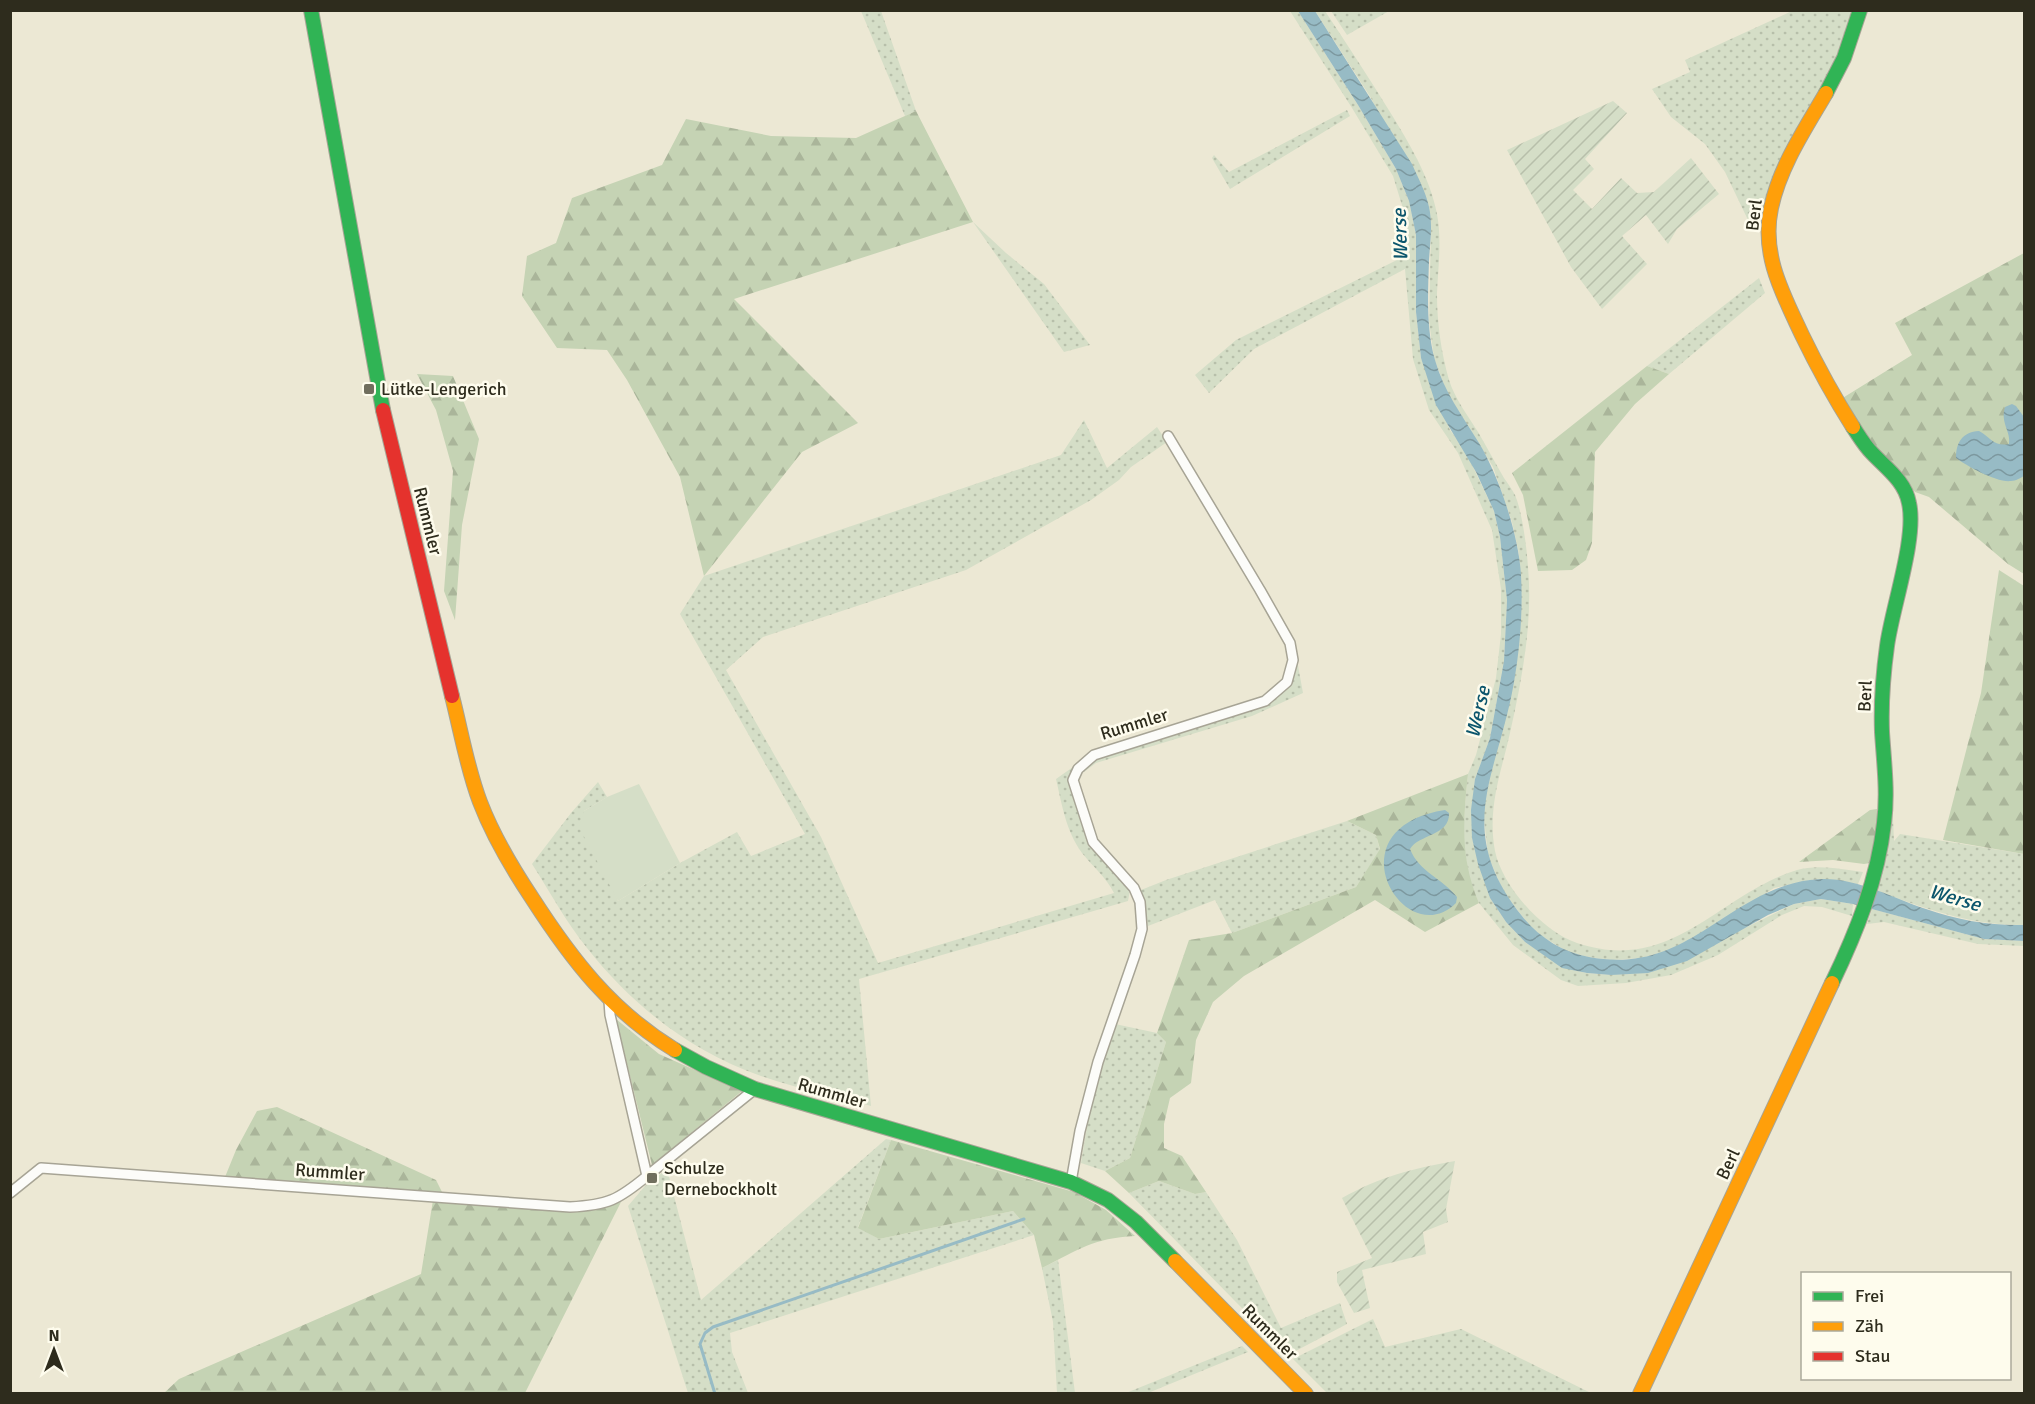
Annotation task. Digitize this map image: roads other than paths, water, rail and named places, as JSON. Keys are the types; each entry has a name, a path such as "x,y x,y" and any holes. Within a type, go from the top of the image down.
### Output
{"main road":[{"name":"Rummler","path":"311,10 377,387 479,804 500,848 548,924 580,968 609,1001 644,1032 705,1068 755,1089 1071,1182 1108,1200 1136,1222 1306,1394"},
{"name":"Berl","path":"1641,1394 1838,971 1861,914 1873,876 1885,820 1882,716 1884,680 1890,625 1911,522 1911,504 1902,486 1862,441 1812,356 1777,284 1771,263 1768,230 1775,192 1801,135 1838,71 1860,10"}],"street":[{"name":"Rummler","path":"1071,1182 1080,1131 1098,1062 1142,929 1140,902 1134,888 1093,842 1073,780 1078,769 1094,755 1265,701 1287,682 1293,660 1290,643 1168,436"},
{"path":"609,1001 610,1015 647,1176"},
{"name":"Rummler","path":"10,1193 40,1168 570,1207 601,1204 614,1200 647,1176 755,1089"}],"water":[{"path":"1298,11 1315,11 1412,164 1424,190 1431,220 1428,311 1435,360 1448,393 1494,472 1512,525 1521,575 1522,602 1519,642 1507,715 1491,774 1484,828 1489,856 1501,885 1522,916 1536,931 1560,947 1579,955 1623,960 1653,955 1680,944 1754,899 1780,887 1825,879 1855,883 1938,913 1962,919 2024,925 2024,941 1984,939 1853,904 1821,899 1794,904 1768,915 1687,961 1648,973 1611,975 1562,968 1525,942 1506,922 1490,898 1478,864 1472,838 1471,810 1475,779 1490,738 1504,661 1507,600 1500,537 1494,511 1476,472 1436,405 1421,358 1416,312 1416,235 1409,201 1396,169"},
{"path":"2012,404 2024,417 2024,476 2013,481 2005,481 1990,477 1956,458 1961,439 1973,432 1979,431 2000,444 2009,444 2004,413 2005,407"},
{"path":"1445,810 1449,813 1445,826 1420,840 1410,849 1419,864 1457,897 1456,903 1436,914 1416,913 1400,901 1388,882 1384,861 1391,839 1410,821"}],"waterway":[{"path":"715,1394 700,1344 705,1333 713,1327 1024,1219"}],"place":[{"name":"Lütke-Lengerich","path":"369,389"},
{"name":"Schulze Dernebockholt","path":"652,1178"}],"water label":[{"name":"Werse","path":"1400,235"},
{"name":"Werse","path":"1478,712"},
{"name":"Werse","path":"1955,898"}]}
